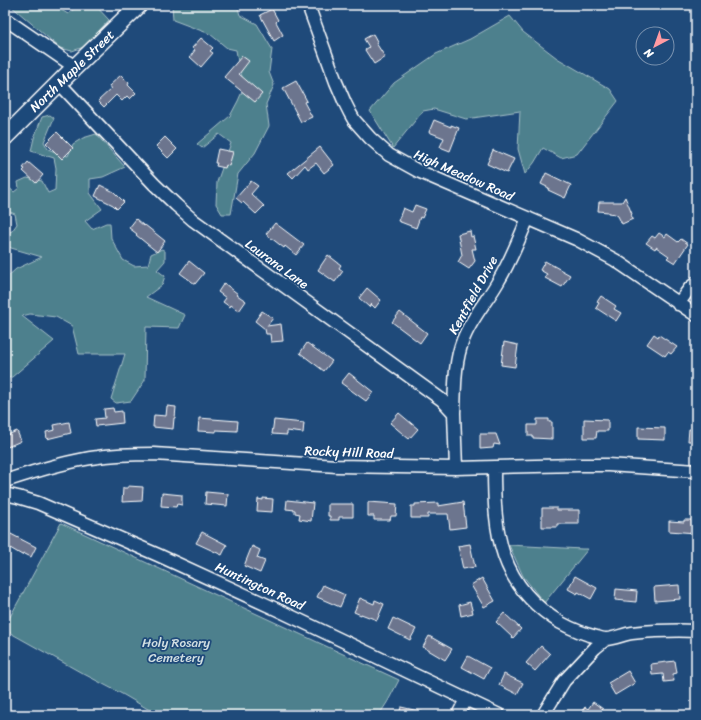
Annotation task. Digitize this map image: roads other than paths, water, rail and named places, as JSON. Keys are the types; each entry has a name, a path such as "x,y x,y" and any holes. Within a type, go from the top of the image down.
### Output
{"main road":[{"name":"North Maple Street","path":"5,137 139,5"}],"street":[{"name":"High Meadow Road","path":"308,5 345,103 354,120 370,138 389,154 418,172 576,239 605,254 696,316"},
{"path":"5,19 75,67"},
{"name":"Laurana Lane","path":"58,84 154,184 193,220 442,400 454,413"},
{"name":"Kentfield Drive","path":"454,413 456,367 464,339 472,323 500,279 528,218"},
{"path":"678,304 690,288 696,283"},
{"path":"454,413 456,468"},
{"name":"Rocky Hill Road","path":"5,481 88,458 117,454 154,454 337,466 494,468 608,465 696,471"},
{"path":"494,468 495,510 498,536 503,555 517,582 532,601 541,609 564,625 584,634 606,639 632,633 696,631"},
{"name":"Huntington Road","path":"5,494 25,498 38,503 158,555 499,715"},
{"path":"543,715 564,681 595,648 606,639"},
{"path":"458,715 466,699"}],"park label":[{"name":"Holy Rosary Cemetery","path":"176,650"}]}
